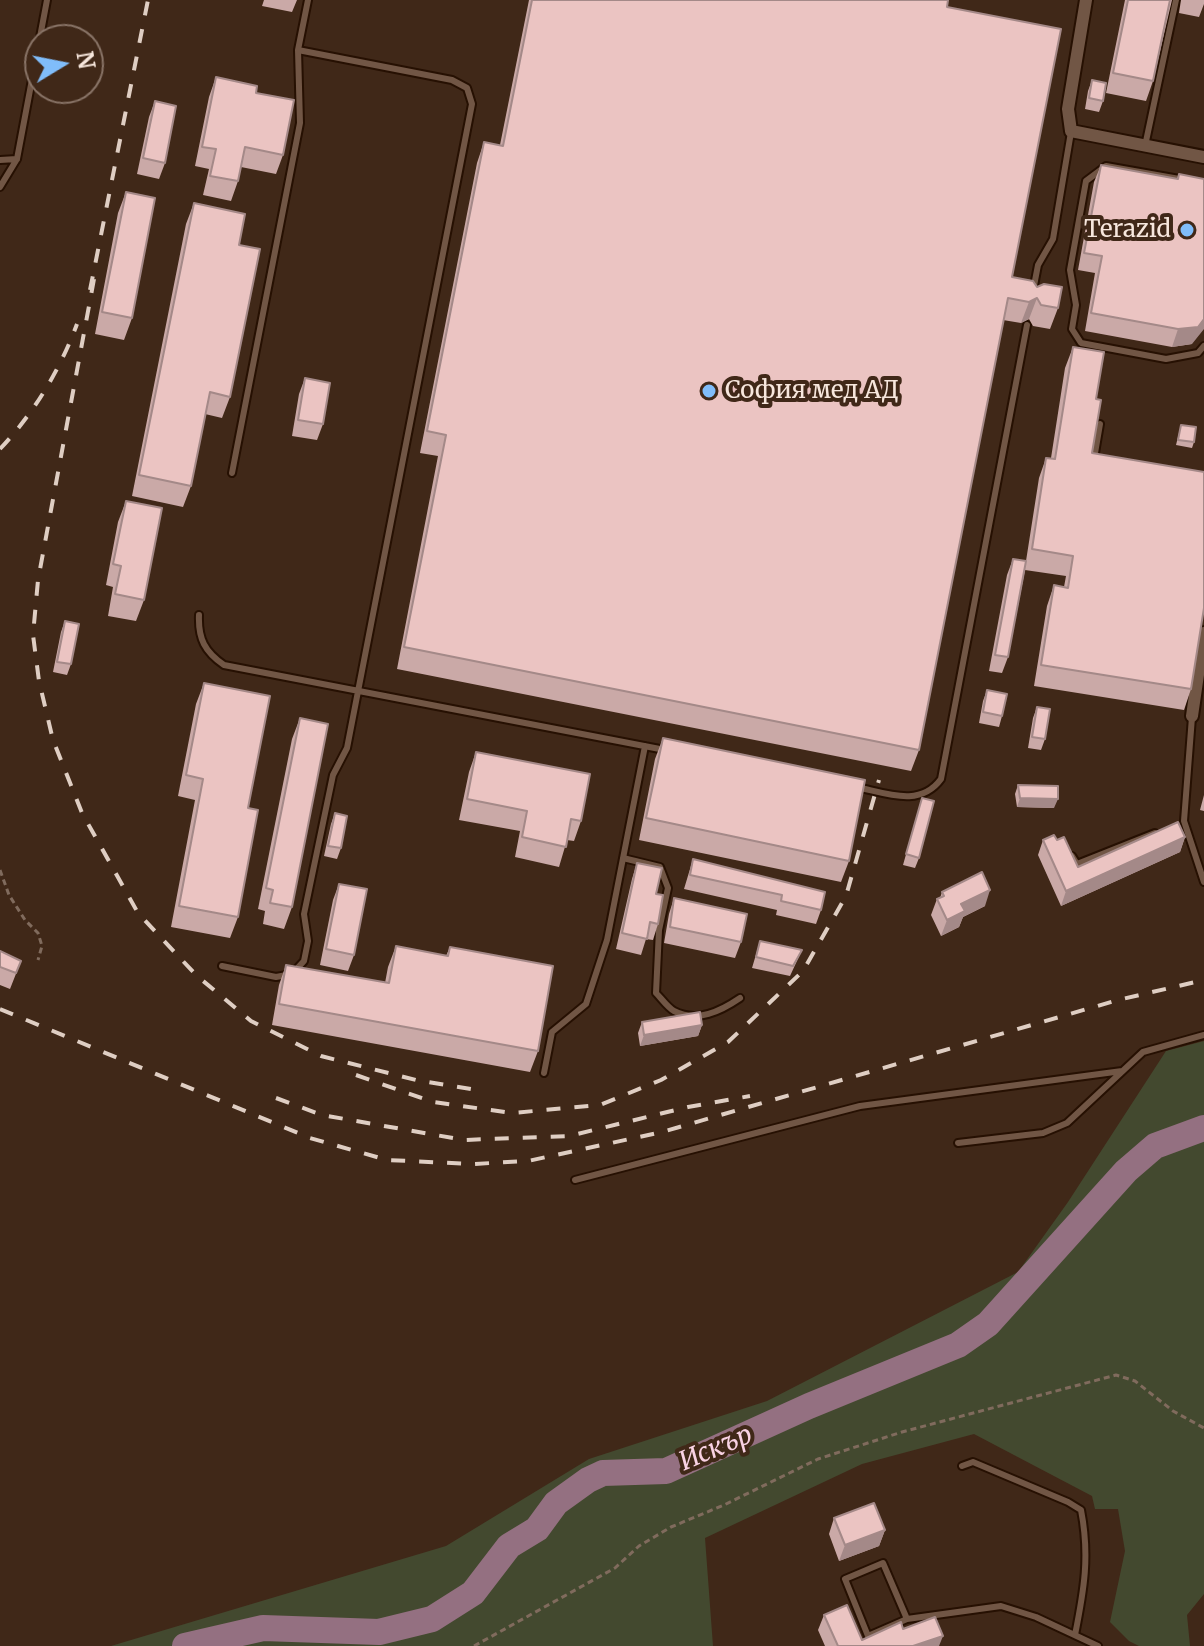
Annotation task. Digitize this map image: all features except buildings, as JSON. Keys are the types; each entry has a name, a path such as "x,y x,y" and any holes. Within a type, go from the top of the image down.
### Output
{"street":[{"path":"1086,0 1068,109 1071,131 1204,157"},
{"path":"1192,716 1204,633"}],"lane":[{"path":"0,187 17,159 47,0"},
{"path":"232,473 300,123 298,50 308,0"},
{"path":"1145,146 1176,0"},
{"path":"222,966 276,977 292,974 304,961 308,941 304,914 333,775 347,748 472,104 467,88 452,80 298,50"},
{"path":"1031,302 1038,265 1053,239 1071,131"},
{"path":"0,160 17,159"},
{"path":"1190,181 1106,166 1086,181 1070,270 1076,305 1072,329 1081,343 1166,359 1198,353 1204,346"},
{"path":"845,785 914,797 925,794 941,779 1027,325"},
{"path":"1100,424 1093,459 1102,470"},
{"path":"199,615 198,631 203,645 224,665 676,752"},
{"path":"1192,716 1184,821 1204,882"},
{"path":"544,1073 552,1032 586,1004 607,940 645,746"},
{"path":"1171,826 1184,821"},
{"path":"1068,849 1077,864 1158,832"},
{"path":"623,858 660,867 668,888 659,930 656,993 673,1011 696,1016 720,1012 740,998"},
{"path":"958,1143 1043,1133 1067,1123 1143,1052 1204,1035"},
{"path":"575,1180 860,1106 1122,1071"},
{"path":"962,1466 973,1462 1081,1510 1086,1536 1086,1581 1075,1635"},
{"path":"907,1619 883,1563 845,1579 868,1636 907,1619 1001,1606 1036,1617 1098,1646"}],"path":[{"path":"0,870 9,895 25,920 38,933 42,946 38,960"},
{"path":"474,1646 615,1568 639,1546 671,1527 818,1459 902,1432 1116,1375 1135,1381 1173,1411 1204,1428"}],"green space":[{"path":"1204,1041 1204,1594 1187,1615 1190,1646 1139,1646 1129,1641 1110,1622 1125,1551 1118,1509 1095,1509 1092,1496 974,1434 862,1464 705,1538 713,1646 111,1646 446,1546 589,1459 767,1401 1018,1272 1068,1202 1166,1051"}],"waterway":[{"name":"Искър","path":"185,1646 263,1628 379,1632 432,1619 473,1593 509,1546 537,1529 556,1503 588,1480 603,1473 666,1471 809,1406 958,1345 988,1324 1126,1171 1155,1146 1204,1128"}],"railway":[{"path":"90,290 148,0"},
{"path":"94,279 38,580 33,635 39,681 53,740 82,813 138,913 196,975 251,1021 321,1056 416,1080 483,1091"},
{"path":"0,449 45,390 77,324"},
{"path":"356,1075 433,1102 512,1113 600,1105 661,1080 728,1042 803,971 846,896 879,780"},
{"path":"0,1009 310,1138 387,1160 473,1164 528,1161 662,1132 1118,1000 1204,980"},
{"path":"276,1098 322,1115 464,1140 569,1136 688,1107 750,1096"}],"place":[{"name":"Terazid","path":"1187,230"},
{"name":"София мед АД","path":"709,391"}]}
